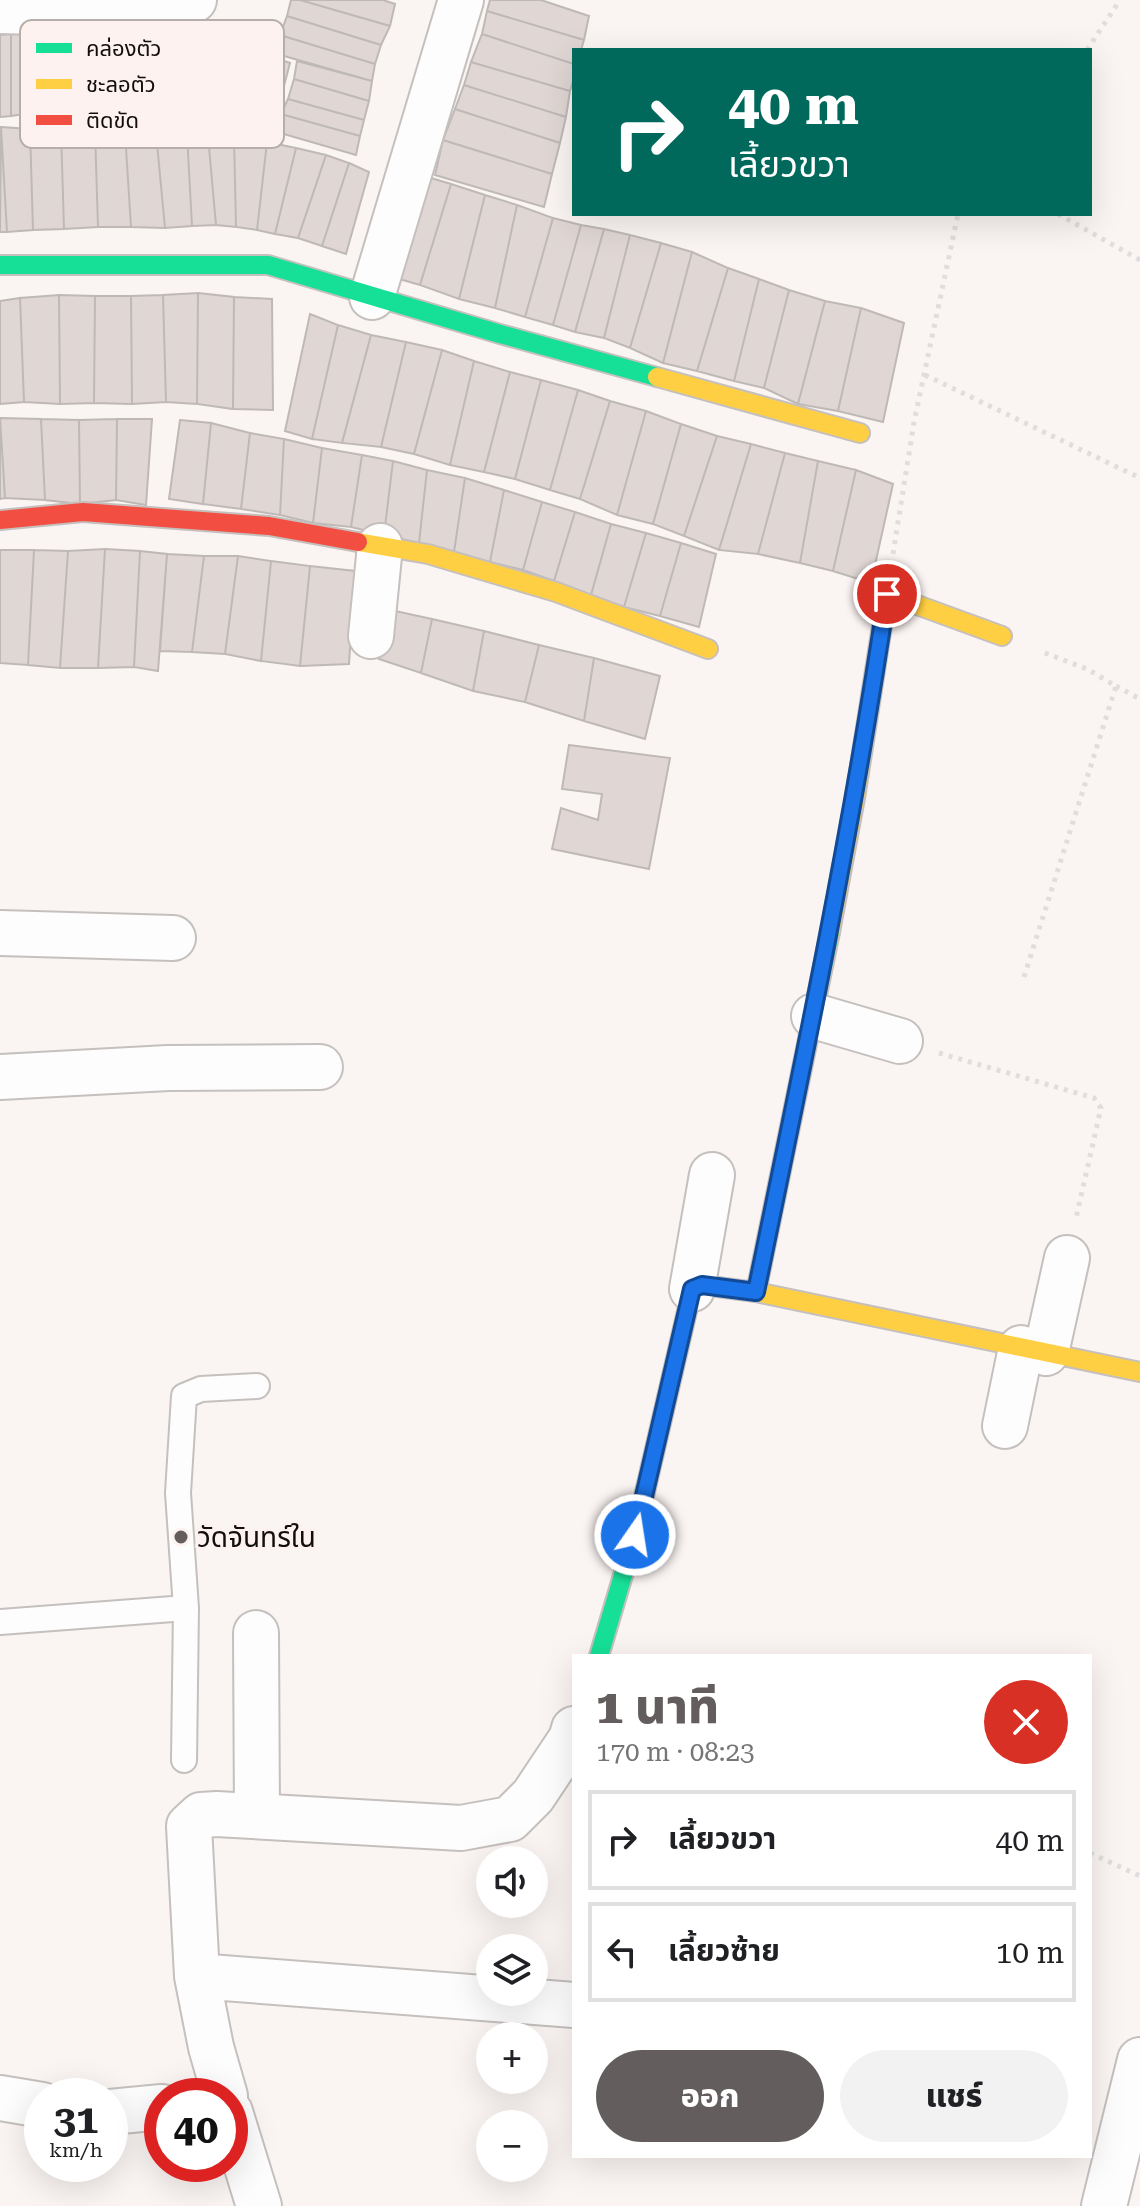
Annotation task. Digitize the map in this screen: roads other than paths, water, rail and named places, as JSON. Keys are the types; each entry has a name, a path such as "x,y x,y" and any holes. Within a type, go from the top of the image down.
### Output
{"street":[{"path":"372,297 461,0"},
{"path":"0,11 167,5"},
{"path":"0,265 268,265 860,433"},
{"path":"0,520 83,512 269,526 428,554 556,592 708,649"},
{"path":"371,636 380,546"},
{"path":"756,1292 814,1016 855,798 887,594 1002,636"},
{"path":"0,933 173,938"},
{"path":"814,1016 900,1041"},
{"path":"0,1077 168,1068 320,1067"},
{"path":"600,1654 635,1535 692,1289 712,1175"},
{"path":"1005,1426 1067,1258"},
{"path":"692,1289 702,1285 756,1292 1140,1372"},
{"path":"256,1633 257,1816"},
{"path":"220,2078 197,1976 189,1826 201,1815 461,1828 510,1819 533,1796 572,1736"},
{"path":"197,1976 572,2005"},
{"path":"1104,2206 1140,2060"},
{"path":"0,2098 24,2102"},
{"path":"248,2170 259,2206"}],"lane":[{"path":"184,1760 186,1608 178,1493 184,1396 201,1389 257,1386"},
{"path":"0,1622 186,1608"}],"place":[{"name":"วัดจันทร์ใน","path":"181,1537"}]}
